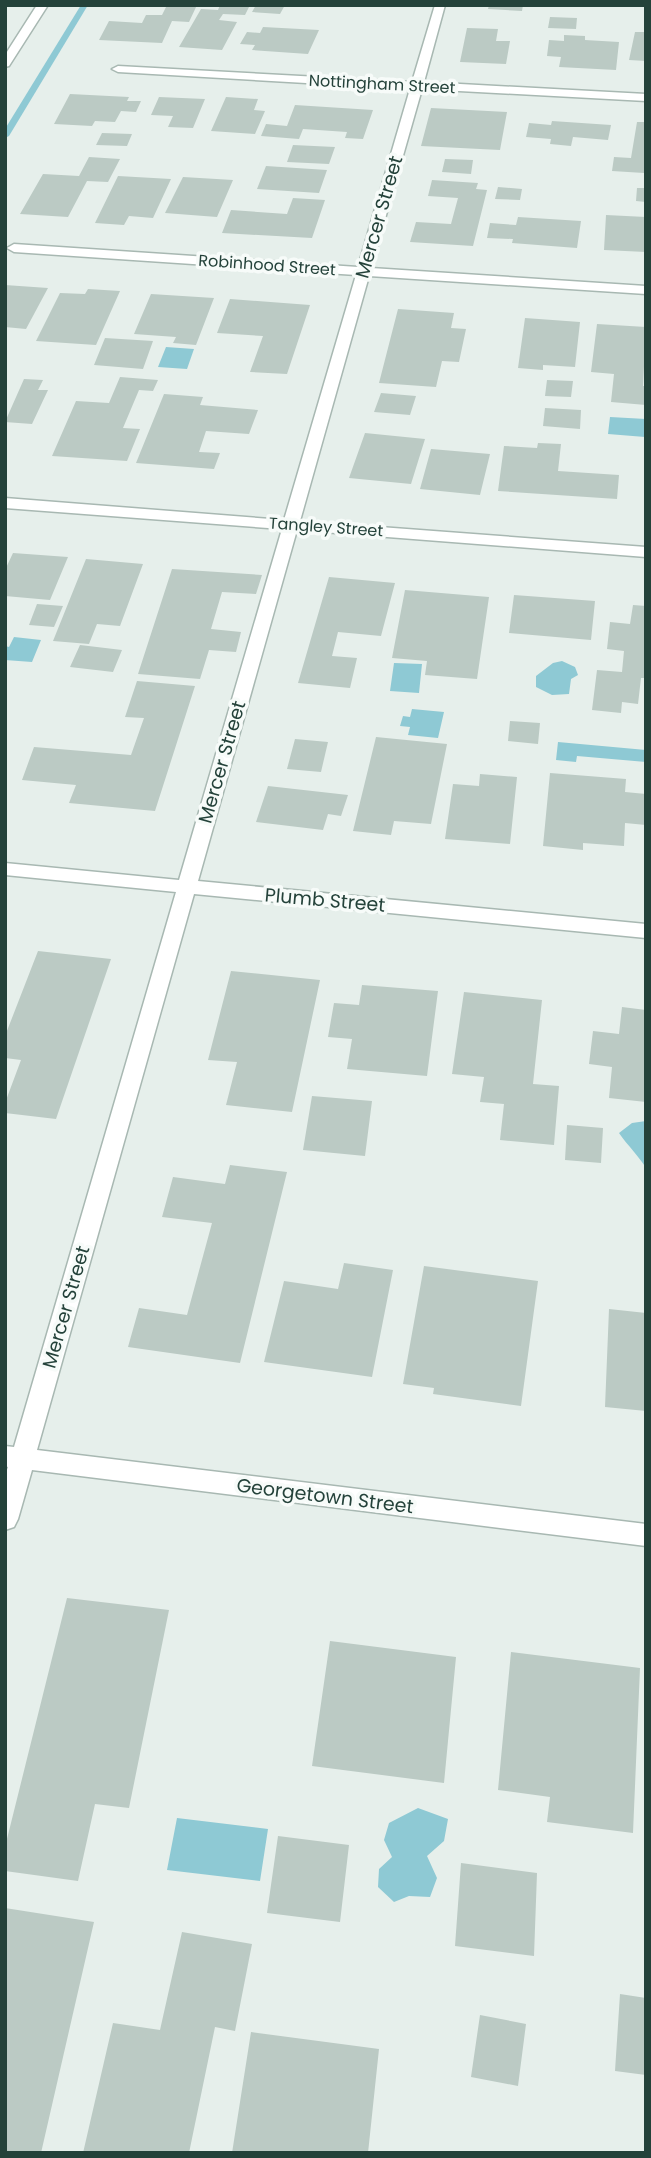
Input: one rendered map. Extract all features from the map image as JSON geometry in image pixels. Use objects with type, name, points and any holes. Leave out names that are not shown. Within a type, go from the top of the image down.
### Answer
[{"type":"street","points":[[5,64],[43,5]]},
{"type":"street","name":"Mercer Street","points":[[5,1520],[14,1457],[187,887],[440,5]]},
{"type":"street","points":[[5,39],[21,40]]},
{"type":"street","name":"Nottingham Street","points":[[118,69],[646,99]]},
{"type":"street","name":"Robinhood Street","points":[[14,248],[646,290]]},
{"type":"street","name":"Tangley Street","points":[[5,503],[646,552]]},
{"type":"street","name":"Plumb Street","points":[[5,869],[646,931]]},
{"type":"street","name":"Georgetown Street","points":[[14,1457],[646,1535]]},
{"type":"water","points":[[166,347],[194,349],[187,369],[158,367]]},
{"type":"water","points":[[610,417],[646,419],[645,437],[608,434]]},
{"type":"water","points":[[14,637],[41,640],[32,662],[5,660],[5,646],[9,647]]},
{"type":"water","points":[[562,661],[575,667],[578,675],[571,679],[569,694],[552,695],[536,687],[536,676],[553,663]]},
{"type":"water","points":[[394,663],[422,664],[419,693],[390,691]]},
{"type":"water","points":[[412,709],[444,712],[438,738],[408,735],[410,727],[400,726],[403,716],[410,717]]},
{"type":"water","points":[[558,742],[646,750],[646,762],[577,756],[576,762],[556,760]]},
{"type":"water","points":[[646,1121],[646,1168],[619,1133],[632,1123]]},
{"type":"water","points":[[418,1808],[448,1819],[444,1841],[427,1856],[437,1878],[430,1897],[409,1896],[394,1902],[378,1887],[379,1869],[392,1857],[384,1840],[389,1823]]},
{"type":"water","points":[[177,1818],[268,1829],[260,1881],[167,1870]]},
{"type":"building","points":[[167,5],[197,5],[189,22],[172,21],[162,43],[99,40],[109,21],[142,23],[146,15],[162,15]]},
{"type":"building","points":[[220,5],[250,5],[245,15],[223,14],[219,20],[237,22],[222,50],[179,47],[201,9],[218,10]]},
{"type":"building","points":[[256,5],[285,5],[280,14],[252,12]]},
{"type":"building","points":[[489,5],[523,5],[522,11],[488,9]]},
{"type":"building","points":[[550,17],[577,18],[576,29],[548,28]]},
{"type":"building","points":[[263,27],[319,30],[308,54],[252,50],[255,45],[240,44],[247,32],[260,33]]},
{"type":"building","points":[[467,28],[498,29],[496,41],[510,41],[506,64],[460,62]]},
{"type":"building","points":[[635,32],[646,32],[646,61],[629,60]]},
{"type":"building","points":[[564,35],[585,36],[585,40],[619,42],[616,70],[559,67],[561,57],[547,56],[549,40],[564,41]]},
{"type":"building","points":[[70,94],[129,97],[127,101],[141,101],[136,112],[121,111],[115,122],[95,121],[92,126],[54,124]]},
{"type":"building","points":[[159,97],[205,99],[193,128],[168,127],[173,116],[151,115]]},
{"type":"building","points":[[226,97],[258,99],[254,110],[265,111],[255,134],[211,131]]},
{"type":"building","points":[[295,105],[373,110],[363,139],[345,138],[347,132],[303,129],[299,139],[261,136],[266,124],[287,126]]},
{"type":"building","points":[[431,108],[507,112],[500,150],[421,146]]},
{"type":"building","points":[[552,121],[611,125],[608,140],[573,137],[571,146],[550,144],[551,139],[526,137],[529,123],[551,125]]},
{"type":"building","points":[[637,122],[646,122],[644,173],[612,171],[614,157],[631,158]]},
{"type":"building","points":[[102,133],[132,134],[127,146],[96,145]]},
{"type":"building","points":[[293,145],[335,147],[329,164],[287,162]]},
{"type":"building","points":[[89,157],[120,159],[108,182],[87,181],[68,217],[20,214],[43,174],[79,176]]},
{"type":"building","points":[[445,159],[473,160],[471,174],[442,172]]},
{"type":"building","points":[[266,166],[327,170],[319,193],[257,189]]},
{"type":"building","points":[[118,176],[171,179],[153,218],[129,216],[124,225],[95,223]]},
{"type":"building","points":[[183,177],[233,180],[217,217],[165,213]]},
{"type":"building","points":[[432,180],[478,183],[476,189],[487,190],[473,246],[410,242],[416,222],[451,224],[458,198],[428,196]]},
{"type":"building","points":[[498,187],[522,189],[520,200],[495,199]]},
{"type":"building","points":[[637,188],[646,188],[646,202],[636,201]]},
{"type":"building","points":[[293,198],[325,200],[312,238],[222,233],[231,210],[287,214]]},
{"type":"building","points":[[606,215],[646,217],[646,252],[604,250]]},
{"type":"building","points":[[518,217],[581,221],[577,248],[512,243],[513,239],[487,238],[490,223],[516,225]]},
{"type":"building","points":[[5,285],[48,288],[26,329],[5,327]]},
{"type":"building","points":[[88,289],[120,291],[96,345],[36,341],[60,293],[85,294]]},
{"type":"building","points":[[151,294],[214,298],[196,345],[173,343],[176,337],[134,334]]},
{"type":"building","points":[[230,299],[310,305],[287,374],[250,372],[263,336],[217,333]]},
{"type":"building","points":[[398,309],[454,313],[451,328],[466,329],[459,362],[442,361],[436,387],[379,383]]},
{"type":"building","points":[[525,318],[580,322],[575,367],[543,365],[543,370],[518,368]]},
{"type":"building","points":[[597,324],[646,327],[643,386],[646,386],[646,405],[611,402],[614,374],[591,372]]},
{"type":"building","points":[[105,338],[153,341],[143,369],[94,365]]},
{"type":"building","points":[[120,377],[158,380],[153,391],[139,390],[123,428],[140,429],[127,461],[52,456],[76,401],[109,403]]},
{"type":"building","points":[[24,379],[43,380],[38,390],[48,390],[32,424],[5,422]]},
{"type":"building","points":[[547,380],[573,381],[571,397],[545,396]]},
{"type":"building","points":[[381,393],[416,396],[410,415],[374,412]]},
{"type":"building","points":[[164,394],[203,397],[200,405],[258,410],[249,434],[206,431],[199,452],[220,453],[214,469],[136,463]]},
{"type":"building","points":[[545,408],[581,410],[580,429],[543,426]]},
{"type":"building","points":[[365,433],[425,439],[411,484],[349,478]]},
{"type":"building","points":[[538,443],[561,444],[558,471],[619,475],[617,499],[498,491],[504,446],[537,448]]},
{"type":"building","points":[[431,449],[490,454],[480,495],[420,489]]},
{"type":"building","points":[[13,553],[68,557],[50,600],[5,596],[5,570]]},
{"type":"building","points":[[86,559],[143,564],[120,626],[97,624],[89,644],[53,641]]},
{"type":"building","points":[[172,569],[262,575],[256,594],[222,592],[211,629],[241,632],[236,652],[209,650],[200,679],[138,674]]},
{"type":"building","points":[[329,577],[395,583],[381,636],[338,632],[332,656],[357,658],[350,688],[298,683]]},
{"type":"building","points":[[405,590],[489,597],[477,679],[425,675],[427,661],[392,658]]},
{"type":"building","points":[[514,595],[595,601],[591,640],[509,633]]},
{"type":"building","points":[[37,604],[63,606],[54,627],[29,625]]},
{"type":"building","points":[[633,605],[646,606],[646,678],[641,678],[638,704],[622,702],[621,713],[592,710],[597,670],[622,672],[624,651],[607,649],[610,622],[630,624]]},
{"type":"building","points":[[80,645],[122,650],[113,672],[70,667]]},
{"type":"building","points":[[137,681],[195,686],[155,811],[69,803],[76,785],[22,780],[34,747],[131,755],[144,718],[125,717]]},
{"type":"building","points":[[510,721],[540,723],[538,744],[508,741]]},
{"type":"building","points":[[376,737],[447,744],[431,824],[394,821],[391,835],[353,831]]},
{"type":"building","points":[[295,739],[328,742],[321,772],[287,769]]},
{"type":"building","points":[[550,773],[626,779],[625,792],[646,794],[646,825],[625,823],[624,846],[583,843],[583,850],[543,846]]},
{"type":"building","points":[[480,774],[517,777],[510,844],[445,839],[453,784],[479,786]]},
{"type":"building","points":[[268,786],[348,795],[341,816],[328,814],[323,830],[256,822]]},
{"type":"building","points":[[38,951],[111,959],[56,1119],[5,1113],[5,1103],[21,1060],[5,1058],[5,1036]]},
{"type":"building","points":[[231,971],[320,980],[292,1112],[226,1105],[237,1062],[208,1060]]},
{"type":"building","points":[[362,985],[438,991],[427,1076],[347,1069],[352,1039],[328,1037],[334,1003],[359,1005]]},
{"type":"building","points":[[464,992],[542,1000],[533,1084],[559,1086],[554,1145],[500,1140],[504,1104],[480,1102],[484,1077],[452,1074]]},
{"type":"building","points":[[622,1007],[646,1010],[646,1102],[609,1098],[612,1067],[589,1064],[593,1031],[619,1034]]},
{"type":"building","points":[[312,1096],[372,1101],[365,1156],[303,1150]]},
{"type":"building","points":[[567,1125],[603,1128],[601,1163],[565,1160]]},
{"type":"building","points":[[230,1165],[287,1172],[240,1363],[128,1347],[139,1308],[187,1315],[212,1223],[162,1217],[173,1177],[225,1184]]},
{"type":"building","points":[[344,1263],[393,1270],[372,1377],[264,1362],[284,1281],[338,1289]]},
{"type":"building","points":[[424,1266],[538,1281],[521,1406],[433,1394],[434,1388],[403,1384]]},
{"type":"building","points":[[609,1309],[646,1313],[646,1411],[605,1407]]},
{"type":"building","points":[[67,1598],[169,1610],[129,1808],[95,1804],[78,1881],[5,1871],[5,1847]]},
{"type":"building","points":[[330,1641],[456,1657],[444,1783],[312,1766]]},
{"type":"building","points":[[511,1652],[640,1668],[633,1833],[547,1822],[550,1797],[498,1790]]},
{"type":"building","points":[[278,1836],[349,1845],[340,1922],[267,1913]]},
{"type":"building","points":[[461,1863],[537,1873],[534,1956],[455,1946]]},
{"type":"building","points":[[5,1908],[94,1922],[41,2153],[5,2153]]},
{"type":"building","points":[[182,1932],[252,1944],[235,2031],[215,2027],[189,2153],[83,2153],[113,2023],[160,2030]]},
{"type":"building","points":[[620,1994],[646,1998],[646,2075],[615,2071]]},
{"type":"building","points":[[480,2015],[526,2024],[518,2086],[471,2077]]},
{"type":"building","points":[[251,2032],[379,2049],[368,2153],[232,2153]]},
{"type":"waterway","points":[[5,136],[85,5]]}]
